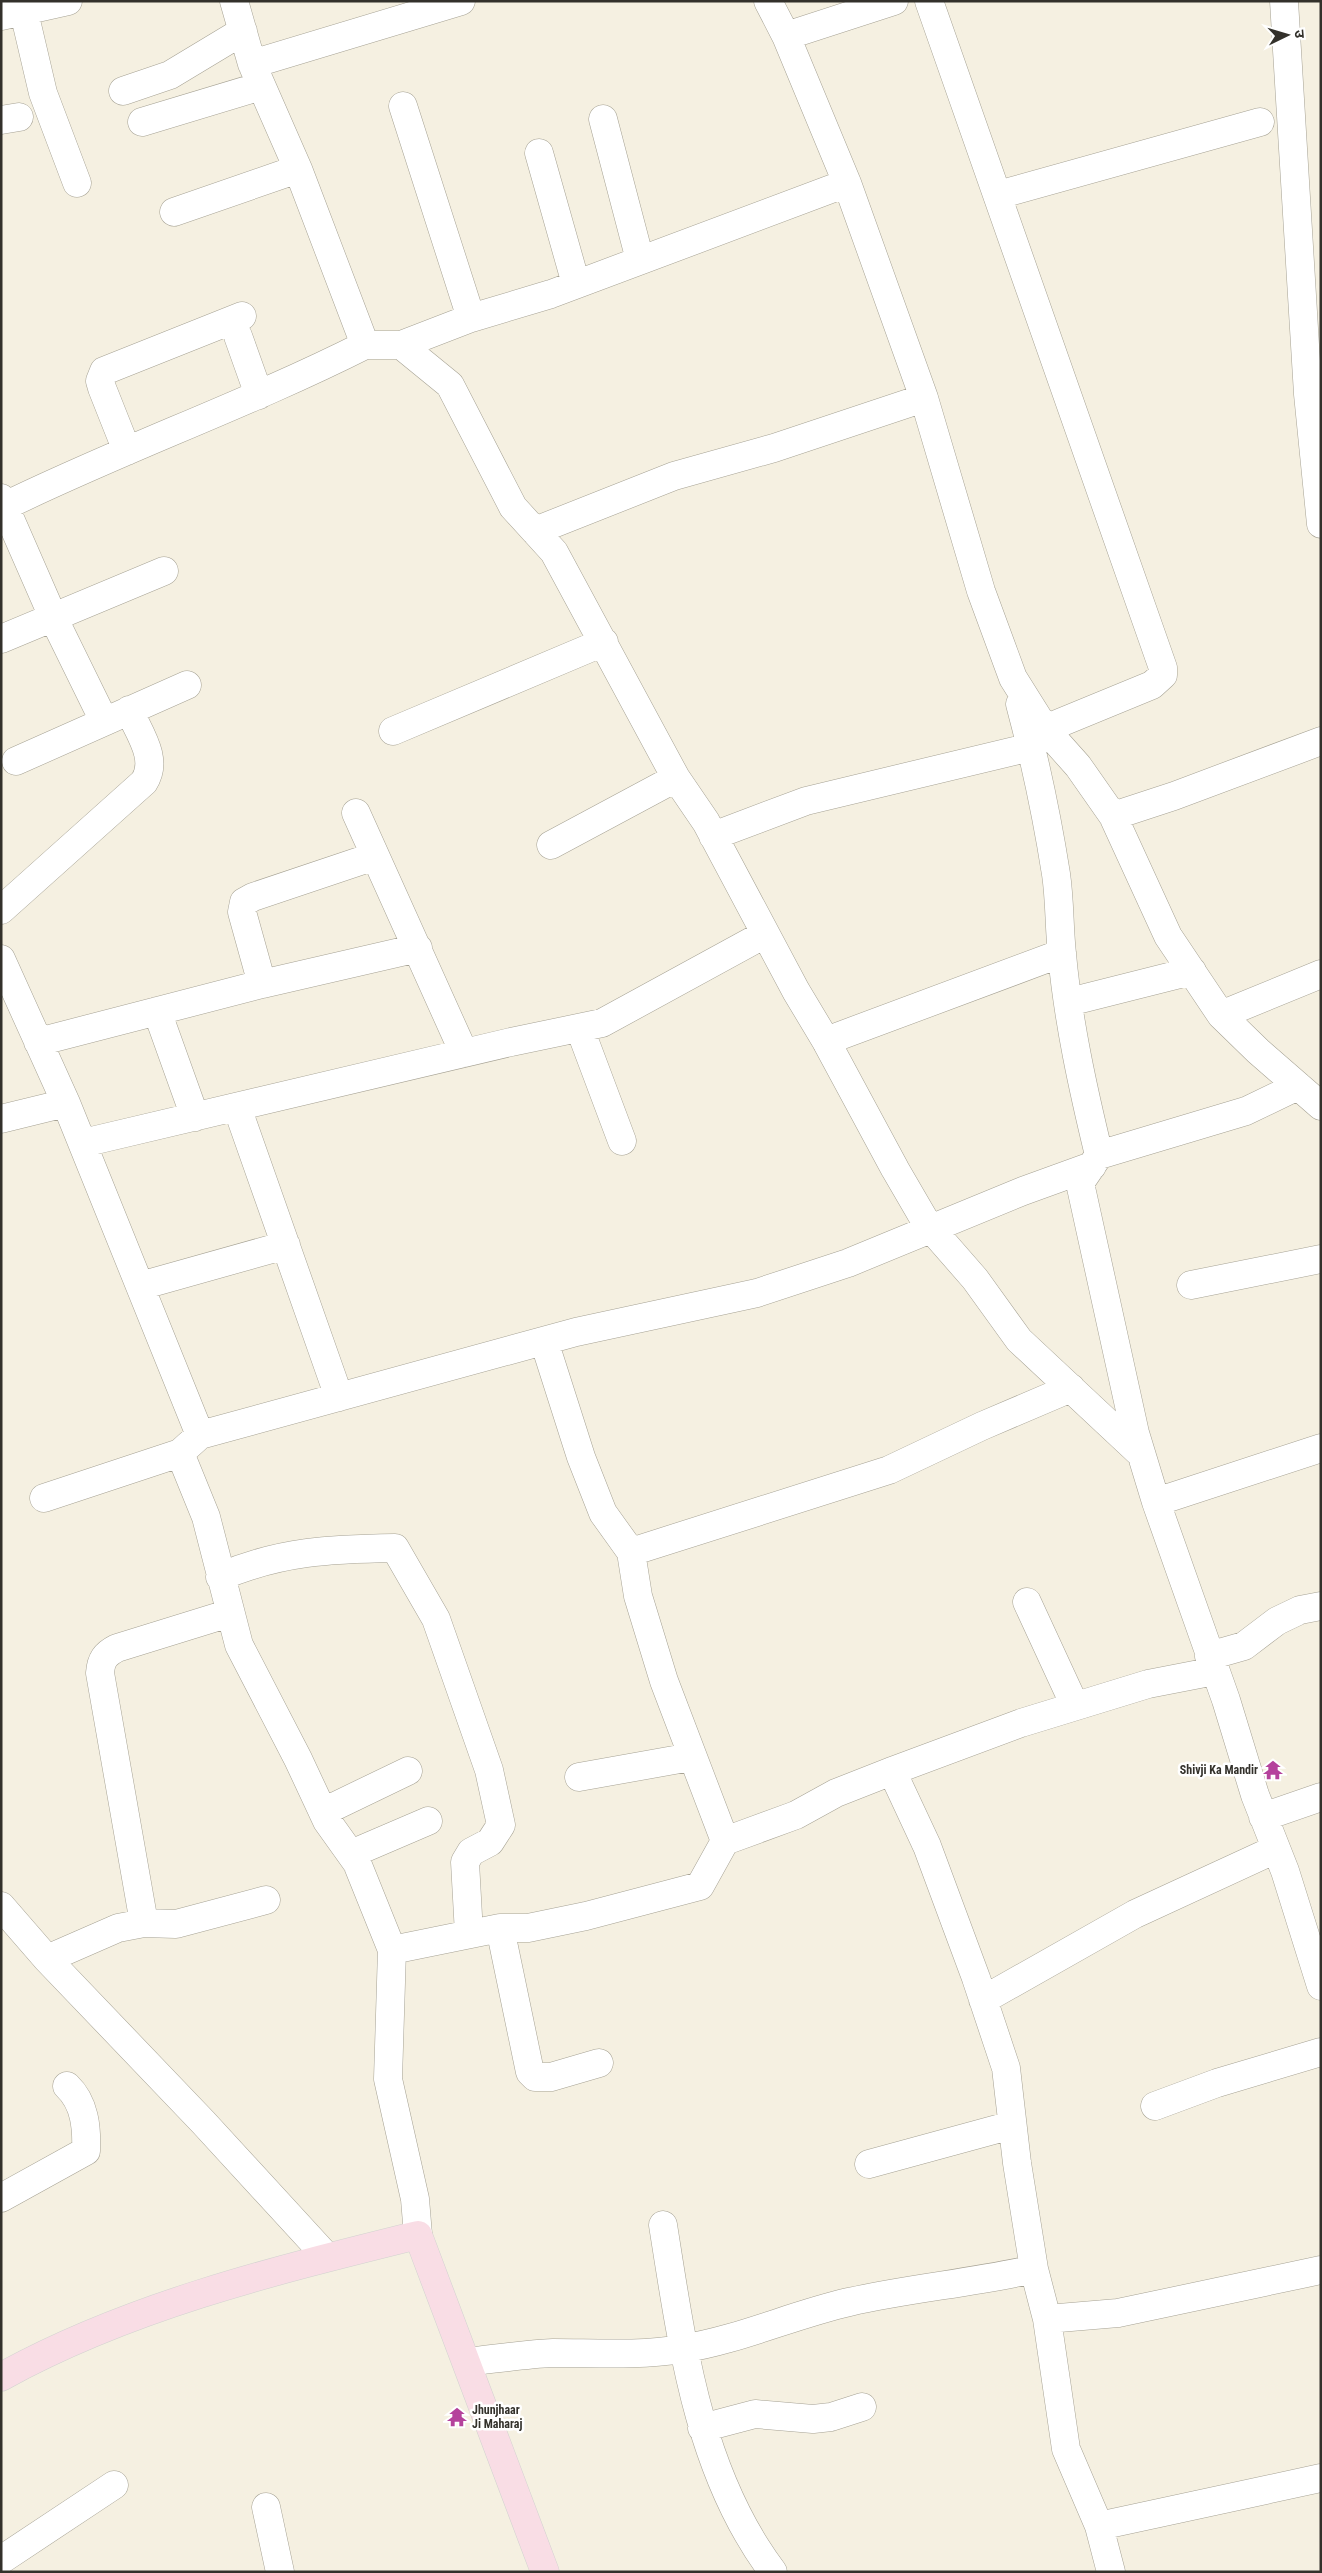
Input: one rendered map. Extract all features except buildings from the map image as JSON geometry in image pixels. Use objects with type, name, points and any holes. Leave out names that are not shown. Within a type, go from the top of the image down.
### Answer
[{"type":"main road","points":[[1,2377],[37,2357],[95,2332],[177,2303],[326,2257],[418,2235],[545,2572]]},
{"type":"street","points":[[68,1],[13,14],[77,183]]},
{"type":"street","points":[[234,1],[257,75],[298,168],[365,345]]},
{"type":"street","points":[[142,122],[257,75],[461,1]]},
{"type":"street","points":[[768,1],[786,36],[847,183],[924,398],[981,591],[1013,678],[1038,738],[1062,928],[1062,953],[1096,1160],[1080,1183],[1141,1454],[1263,1817],[1311,1924],[1321,1986]]},
{"type":"street","points":[[786,36],[894,1]]},
{"type":"street","points":[[713,836],[806,801],[1038,738],[1152,685],[1163,675],[1163,668],[929,1]]},
{"type":"street","points":[[1284,1],[1310,238],[1308,394],[1321,524]]},
{"type":"street","points":[[123,91],[170,75],[243,31]]},
{"type":"street","points":[[404,106],[471,318]]},
{"type":"street","points":[[603,120],[640,260]]},
{"type":"street","points":[[998,195],[1260,122]]},
{"type":"street","points":[[539,153],[576,284]]},
{"type":"street","points":[[174,212],[298,168]]},
{"type":"street","points":[[104,721],[53,617],[2,504],[259,396],[365,345],[401,345],[471,318],[576,284],[847,183]]},
{"type":"street","points":[[127,451],[102,388],[100,381],[104,371],[240,326],[259,396]]},
{"type":"street","points":[[401,345],[450,385],[513,506],[554,552],[676,778],[713,836],[894,1169],[932,1229],[975,1280],[1019,1340],[1141,1454]]},
{"type":"street","points":[[535,531],[674,476],[783,445],[924,398]]},
{"type":"street","points":[[1,638],[164,571]]},
{"type":"street","points":[[394,731],[604,642]]},
{"type":"street","points":[[16,761],[187,685]]},
{"type":"street","points":[[1,910],[144,782],[149,774],[150,760],[129,710]]},
{"type":"street","points":[[1038,738],[1078,766],[1113,816],[1168,936],[1221,1014],[1321,1106]]},
{"type":"street","points":[[1113,816],[1174,796],[1321,741]]},
{"type":"street","points":[[551,845],[676,778]]},
{"type":"street","points":[[356,814],[464,1053]]},
{"type":"street","points":[[262,984],[242,912],[244,902],[253,897],[375,856]]},
{"type":"street","points":[[83,1143],[464,1053],[602,1023],[765,934]]},
{"type":"street","points":[[38,1042],[262,984],[418,948]]},
{"type":"street","points":[[826,1041],[1062,953]]},
{"type":"street","points":[[1,959],[83,1143],[200,1434]]},
{"type":"street","points":[[1069,1002],[1192,971]]},
{"type":"street","points":[[1221,1014],[1321,974]]},
{"type":"street","points":[[157,1011],[195,1117]]},
{"type":"street","points":[[580,1029],[622,1141]]},
{"type":"street","points":[[44,1498],[180,1453],[200,1434],[339,1398],[544,1341],[757,1293],[848,1263],[1096,1160],[1246,1111],[1298,1086]]},
{"type":"street","points":[[1,1119],[66,1103]]},
{"type":"street","points":[[237,1107],[339,1398]]},
{"type":"street","points":[[140,1286],[286,1245]]},
{"type":"street","points":[[1191,1285],[1321,1259]]},
{"type":"street","points":[[544,1341],[581,1457],[603,1513],[631,1552],[638,1596],[664,1680],[691,1757],[724,1841]]},
{"type":"street","points":[[631,1552],[889,1470],[982,1426],[1071,1388]]},
{"type":"street","points":[[1156,1502],[1321,1448]]},
{"type":"street","points":[[180,1453],[206,1517],[239,1645],[298,1758],[322,1812],[357,1863],[392,1950],[388,2080],[415,2199],[418,2235]]},
{"type":"street","points":[[220,1577],[251,1564],[322,1550],[395,1548],[436,1619],[489,1770],[501,1825],[490,1842],[471,1852],[465,1862],[469,1934]]},
{"type":"street","points":[[1028,1602],[1075,1706]]},
{"type":"street","points":[[392,1950],[500,1928],[528,1928],[586,1916],[700,1886],[724,1841],[796,1815],[836,1793],[892,1770],[1075,1706],[1212,1664],[1244,1646],[1277,1621],[1300,1610],[1321,1606]]},
{"type":"street","points":[[144,1923],[100,1673],[101,1663],[108,1653],[117,1648],[230,1613]]},
{"type":"street","points":[[579,1778],[691,1757]]},
{"type":"street","points":[[892,1770],[926,1846],[1006,2068],[1012,2125],[1034,2269],[1047,2319],[1066,2449],[1099,2526],[1111,2572]]},
{"type":"street","points":[[322,1812],[408,1771]]},
{"type":"street","points":[[1263,1817],[1321,1797]]},
{"type":"street","points":[[351,1854],[428,1821]]},
{"type":"street","points":[[983,2000],[1135,1914],[1276,1849]]},
{"type":"street","points":[[47,1959],[108,1931],[144,1923],[164,1925],[192,1921],[266,1900]]},
{"type":"street","points":[[1,1906],[47,1959],[203,2122],[326,2257]]},
{"type":"street","points":[[500,1928],[530,2072],[535,2077],[542,2078],[599,2063]]},
{"type":"street","points":[[1155,2106],[1217,2083],[1321,2052]]},
{"type":"street","points":[[1,2198],[86,2151],[87,2126],[75,2094],[67,2086]]},
{"type":"street","points":[[870,2164],[1012,2125]]},
{"type":"street","points":[[663,2224],[682,2349],[702,2428],[733,2503],[762,2558],[773,2572]]},
{"type":"street","points":[[467,2362],[551,2353],[633,2355],[682,2349],[768,2328],[846,2303],[914,2288],[980,2281],[1034,2269]]},
{"type":"street","points":[[1047,2319],[1118,2312],[1321,2270]]},
{"type":"street","points":[[702,2428],[755,2414],[813,2419],[831,2417],[862,2407]]},
{"type":"street","points":[[1099,2526],[1321,2478]]},
{"type":"street","points":[[1,2560],[114,2485]]},
{"type":"street","points":[[266,2507],[280,2572]]},
{"type":"place","name":"Shivji Ka Mandir","points":[[1273,1770]]},
{"type":"place","name":"Jhunjhaar Ji Maharaj","points":[[457,2417]]}]
